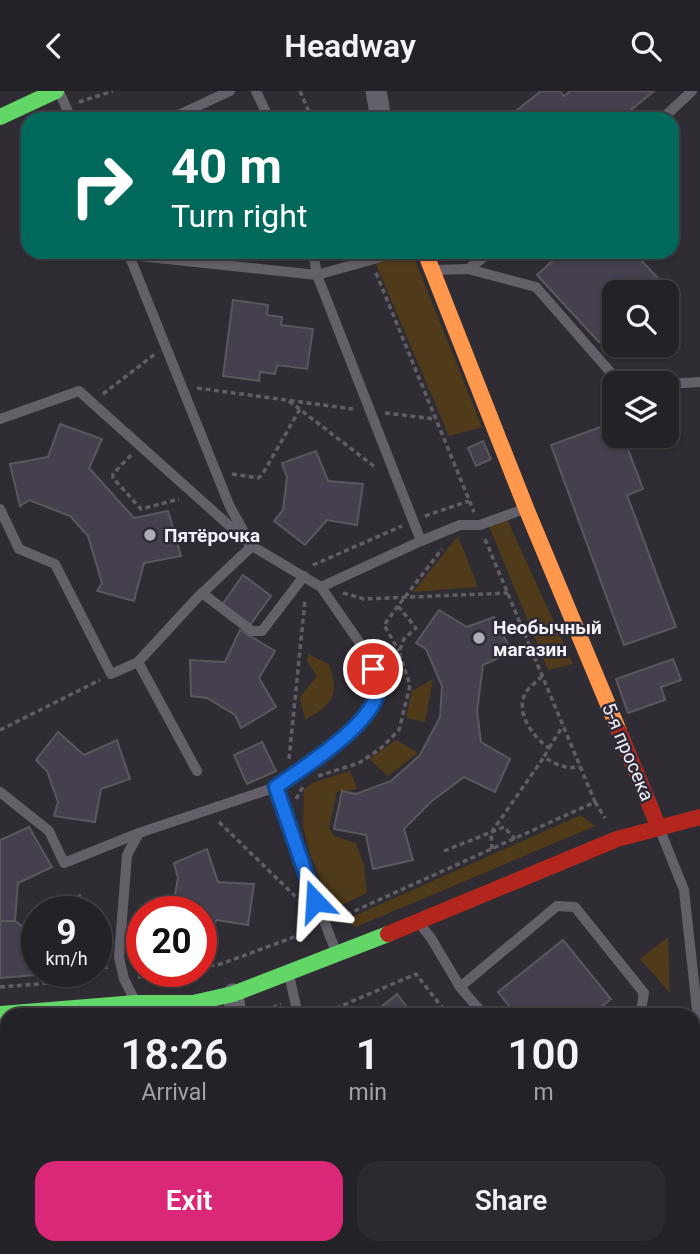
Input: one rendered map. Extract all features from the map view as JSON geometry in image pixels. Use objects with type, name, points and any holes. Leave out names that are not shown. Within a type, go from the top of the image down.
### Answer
[{"type":"street","points":[[0,117],[58,91]]},
{"type":"street","points":[[376,91],[380,112]]},
{"type":"street","name":"5-я просека","points":[[74,1008],[136,1003],[234,1005],[289,973],[617,839],[659,828],[526,508],[428,259]]},
{"type":"street","points":[[659,828],[700,817]]},
{"type":"lane","points":[[58,91],[68,112]]},
{"type":"lane","points":[[185,112],[230,91]]},
{"type":"lane","points":[[256,91],[266,112]]},
{"type":"lane","points":[[670,112],[692,91]]},
{"type":"lane","points":[[130,259],[230,506],[253,546]]},
{"type":"lane","points":[[173,259],[317,275],[374,259]]},
{"type":"lane","points":[[314,259],[317,275],[421,541]]},
{"type":"lane","points":[[468,269],[482,259]]},
{"type":"lane","points":[[432,270],[468,269],[536,287],[610,371]]},
{"type":"lane","points":[[679,383],[700,382]]},
{"type":"lane","points":[[0,419],[79,391],[253,546],[321,587],[366,652],[379,685],[374,704],[358,726],[276,787],[139,833],[64,863],[49,831],[0,792]]},
{"type":"lane","points":[[321,587],[460,525],[480,525],[526,508]]},
{"type":"lane","points":[[0,509],[19,549],[55,564],[111,674],[138,662],[202,593],[253,546]]},
{"type":"lane","points":[[202,593],[252,631],[258,632],[262,631],[303,576]]},
{"type":"lane","points":[[138,662],[197,771]]},
{"type":"lane","points":[[276,787],[324,925],[337,954]]},
{"type":"lane","points":[[659,828],[684,890],[697,1008]]},
{"type":"lane","points":[[136,1003],[124,979],[119,957],[127,855],[139,833]]},
{"type":"lane","points":[[460,987],[557,906],[575,908],[644,993],[641,1008]]},
{"type":"lane","points":[[417,922],[431,938],[460,987],[478,1008]]},
{"type":"lane","points":[[289,973],[296,1008]]},
{"type":"path","points":[[300,91],[309,112]]},
{"type":"path","points":[[217,965],[324,925],[595,802],[371,260]]},
{"type":"path","points":[[92,403],[165,346]]},
{"type":"path","points":[[181,385],[435,419]]},
{"type":"path","points":[[288,400],[399,485]]},
{"type":"path","points":[[216,472],[258,478],[262,475],[300,409]]},
{"type":"path","points":[[140,446],[113,474],[113,478],[141,509],[195,495]]},
{"type":"path","points":[[287,779],[303,576],[413,520],[469,501]]},
{"type":"path","points":[[321,587],[364,599],[508,593]]},
{"type":"path","points":[[398,606],[384,625],[398,652]]},
{"type":"path","points":[[0,730],[111,674]]},
{"type":"path","points":[[542,676],[526,692],[521,710],[528,725],[549,748]]},
{"type":"path","points":[[492,849],[491,833],[563,726]]},
{"type":"path","points":[[544,757],[570,769],[580,767]]},
{"type":"path","points":[[207,811],[324,925]]},
{"type":"path","points":[[444,851],[504,827],[515,839]]},
{"type":"path","points":[[336,1008],[416,974],[443,1008]]},
{"type":"shaded area","points":[[381,259],[414,259],[482,427],[449,436],[375,262]]},
{"type":"shaded area","points":[[506,517],[573,664],[548,670],[489,526]]},
{"type":"shaded area","points":[[458,536],[478,587],[413,592]]},
{"type":"shaded area","points":[[308,654],[329,664],[334,691],[332,698],[322,709],[305,720],[300,697],[317,676],[307,661]]},
{"type":"shaded area","points":[[433,679],[425,722],[406,718],[412,691]]},
{"type":"shaded area","points":[[396,740],[418,753],[388,776],[369,759]]},
{"type":"shaded area","points":[[350,771],[357,789],[337,792],[329,828],[334,836],[356,843],[364,865],[367,893],[333,909],[310,854],[303,827],[304,790],[312,783]]},
{"type":"shaded area","points":[[581,815],[595,826],[356,927],[343,921]]},
{"type":"shaded area","points":[[668,937],[670,993],[640,959]]},
{"type":"building","points":[[541,91],[560,91],[564,96],[570,91],[654,91],[628,112],[515,112]]},
{"type":"building","points":[[554,259],[640,259],[659,280],[602,280],[602,339],[599,342],[537,275]]},
{"type":"building","points":[[233,300],[268,305],[267,315],[282,317],[281,325],[313,329],[307,369],[277,365],[275,374],[260,372],[259,381],[223,376]]},
{"type":"building","points":[[60,424],[102,439],[89,468],[134,518],[168,511],[181,556],[144,563],[134,601],[97,591],[102,583],[88,536],[70,516],[29,500],[20,506],[10,464],[48,457]]},
{"type":"building","points":[[602,426],[602,448],[628,448],[643,489],[627,495],[676,627],[624,645],[551,445]]},
{"type":"building","points":[[483,441],[491,459],[476,466],[468,448]]},
{"type":"building","points":[[316,451],[328,481],[363,484],[357,525],[327,520],[305,545],[274,521],[283,510],[287,477],[282,463]]},
{"type":"building","points":[[243,575],[271,596],[250,625],[222,605]]},
{"type":"building","points":[[439,610],[467,627],[494,617],[512,652],[483,665],[477,711],[481,742],[510,759],[495,792],[464,777],[432,801],[404,829],[413,860],[373,869],[366,835],[334,829],[342,791],[356,794],[391,781],[420,755],[440,717],[442,686],[426,649],[416,643]]},
{"type":"building","points":[[240,630],[275,651],[259,678],[276,707],[241,728],[235,715],[207,698],[191,696],[190,660],[225,662]]},
{"type":"building","points":[[673,659],[681,680],[661,687],[665,700],[628,713],[616,679]]},
{"type":"building","points":[[58,732],[84,755],[117,740],[130,779],[101,789],[95,822],[54,816],[58,802],[47,771],[36,760]]},
{"type":"building","points":[[262,742],[276,771],[247,784],[234,755]]},
{"type":"building","points":[[29,827],[52,867],[18,883],[15,921],[0,921],[0,840]]},
{"type":"building","points":[[207,849],[218,882],[254,884],[248,925],[217,920],[217,896],[175,896],[178,878],[174,863]]},
{"type":"building","points":[[0,921],[15,921],[21,925],[21,976],[0,978]]},
{"type":"building","points":[[563,940],[611,999],[600,1008],[511,1008],[498,992]]},
{"type":"building","points":[[397,994],[408,1008],[380,1008]]},
{"type":"traffic: fast","points":[[0,117],[56,91]]},
{"type":"traffic: fast","points":[[74,1008],[136,1003],[193,1003],[233,994],[388,934]]},
{"type":"traffic: slow","points":[[428,259],[526,508],[619,731]]},
{"type":"traffic: jam","points":[[619,731],[659,828]]},
{"type":"traffic: jam","points":[[388,934],[617,839],[700,817]]},
{"type":"place","name":"Пятёрочка","points":[[150,535]]},
{"type":"place","name":"Необычный магазин","points":[[479,638]]},
{"type":"route","points":[[315,901],[276,787],[358,726],[374,704],[379,685],[373,669]]}]
